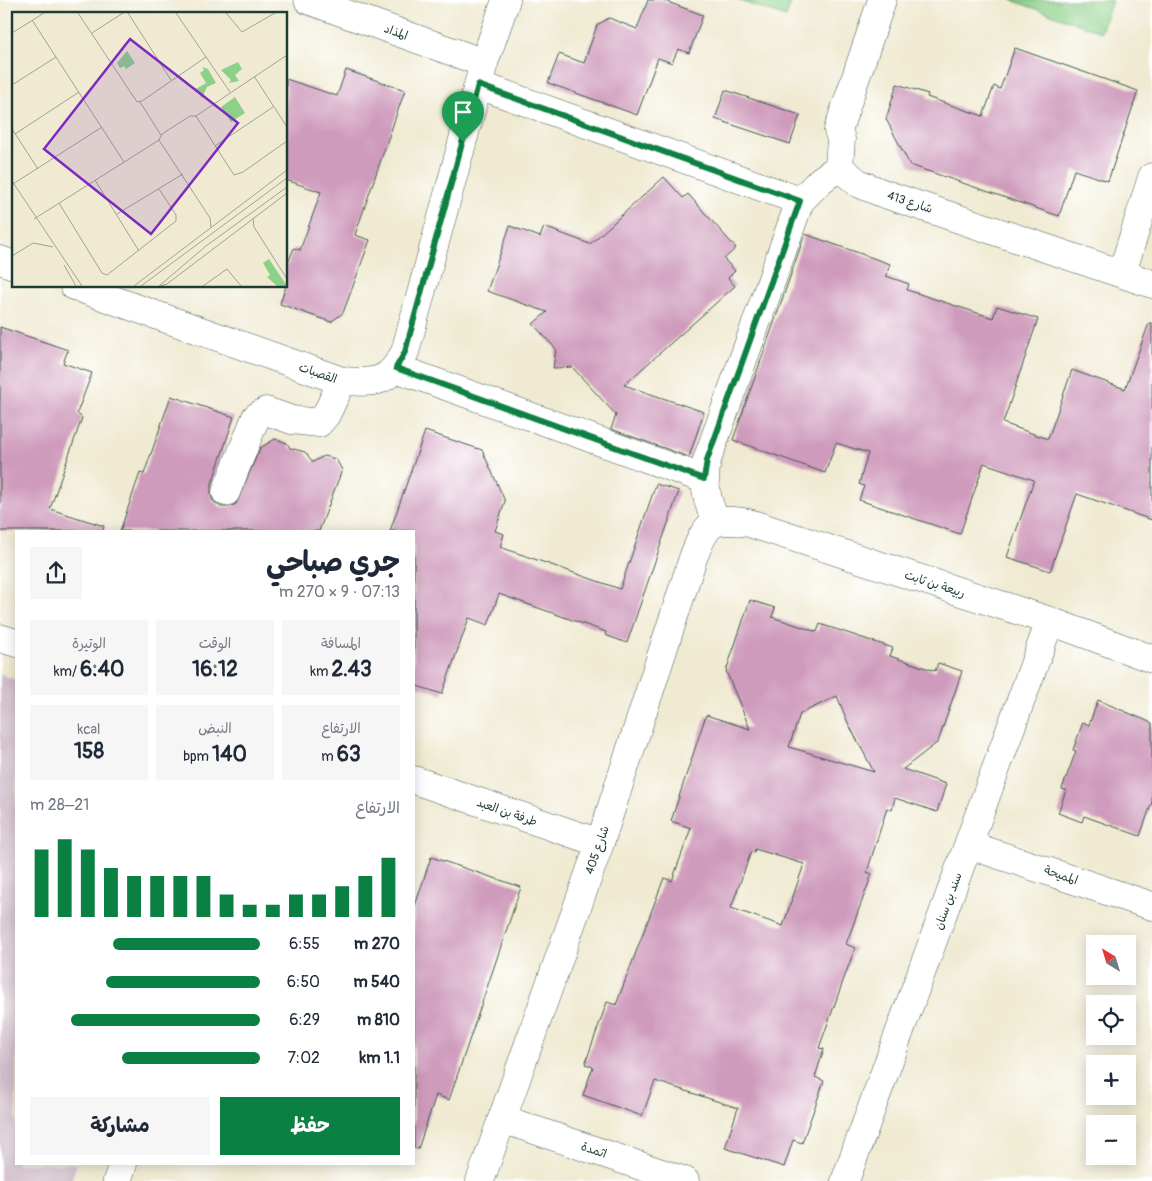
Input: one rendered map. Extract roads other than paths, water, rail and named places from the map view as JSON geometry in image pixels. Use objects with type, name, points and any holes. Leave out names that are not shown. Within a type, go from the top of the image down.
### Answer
[{"type":"street","name":"المذاد","points":[[308,0],[481,74],[800,201]]},
{"type":"street","points":[[506,0],[481,74],[405,352],[396,368],[704,479]]},
{"type":"street","points":[[716,521],[707,503],[704,479],[707,460],[800,201],[821,180],[839,167],[841,139],[838,130],[882,0]]},
{"type":"street","name":"شارع 413","points":[[839,167],[858,183],[882,193],[1152,284]]},
{"type":"street","points":[[1122,273],[1152,178]]},
{"type":"street","points":[[0,260],[12,264]]},
{"type":"street","name":"القصبات","points":[[80,288],[342,381],[371,383],[388,377],[396,368]]},
{"type":"street","points":[[226,492],[256,417],[266,411],[292,420],[318,423],[326,415],[342,381]]},
{"type":"street","name":"ربيعة بن ثابت","points":[[716,521],[726,519],[749,523],[1050,621],[1152,660]]},
{"type":"street","name":"شارع 405","points":[[480,1181],[600,843],[693,558],[704,534],[716,521]]},
{"type":"street","name":"سند بن سنان","points":[[845,1181],[1050,621]]},
{"type":"street","points":[[0,638],[15,643]]},
{"type":"street","name":"طرفة بن العبد","points":[[415,780],[600,843]]},
{"type":"street","name":"المميحة","points":[[969,845],[1152,906]]},
{"type":"street","name":"اثمدة","points":[[502,1119],[685,1181]]},
{"type":"street","points":[[117,1181],[122,1165]]}]
